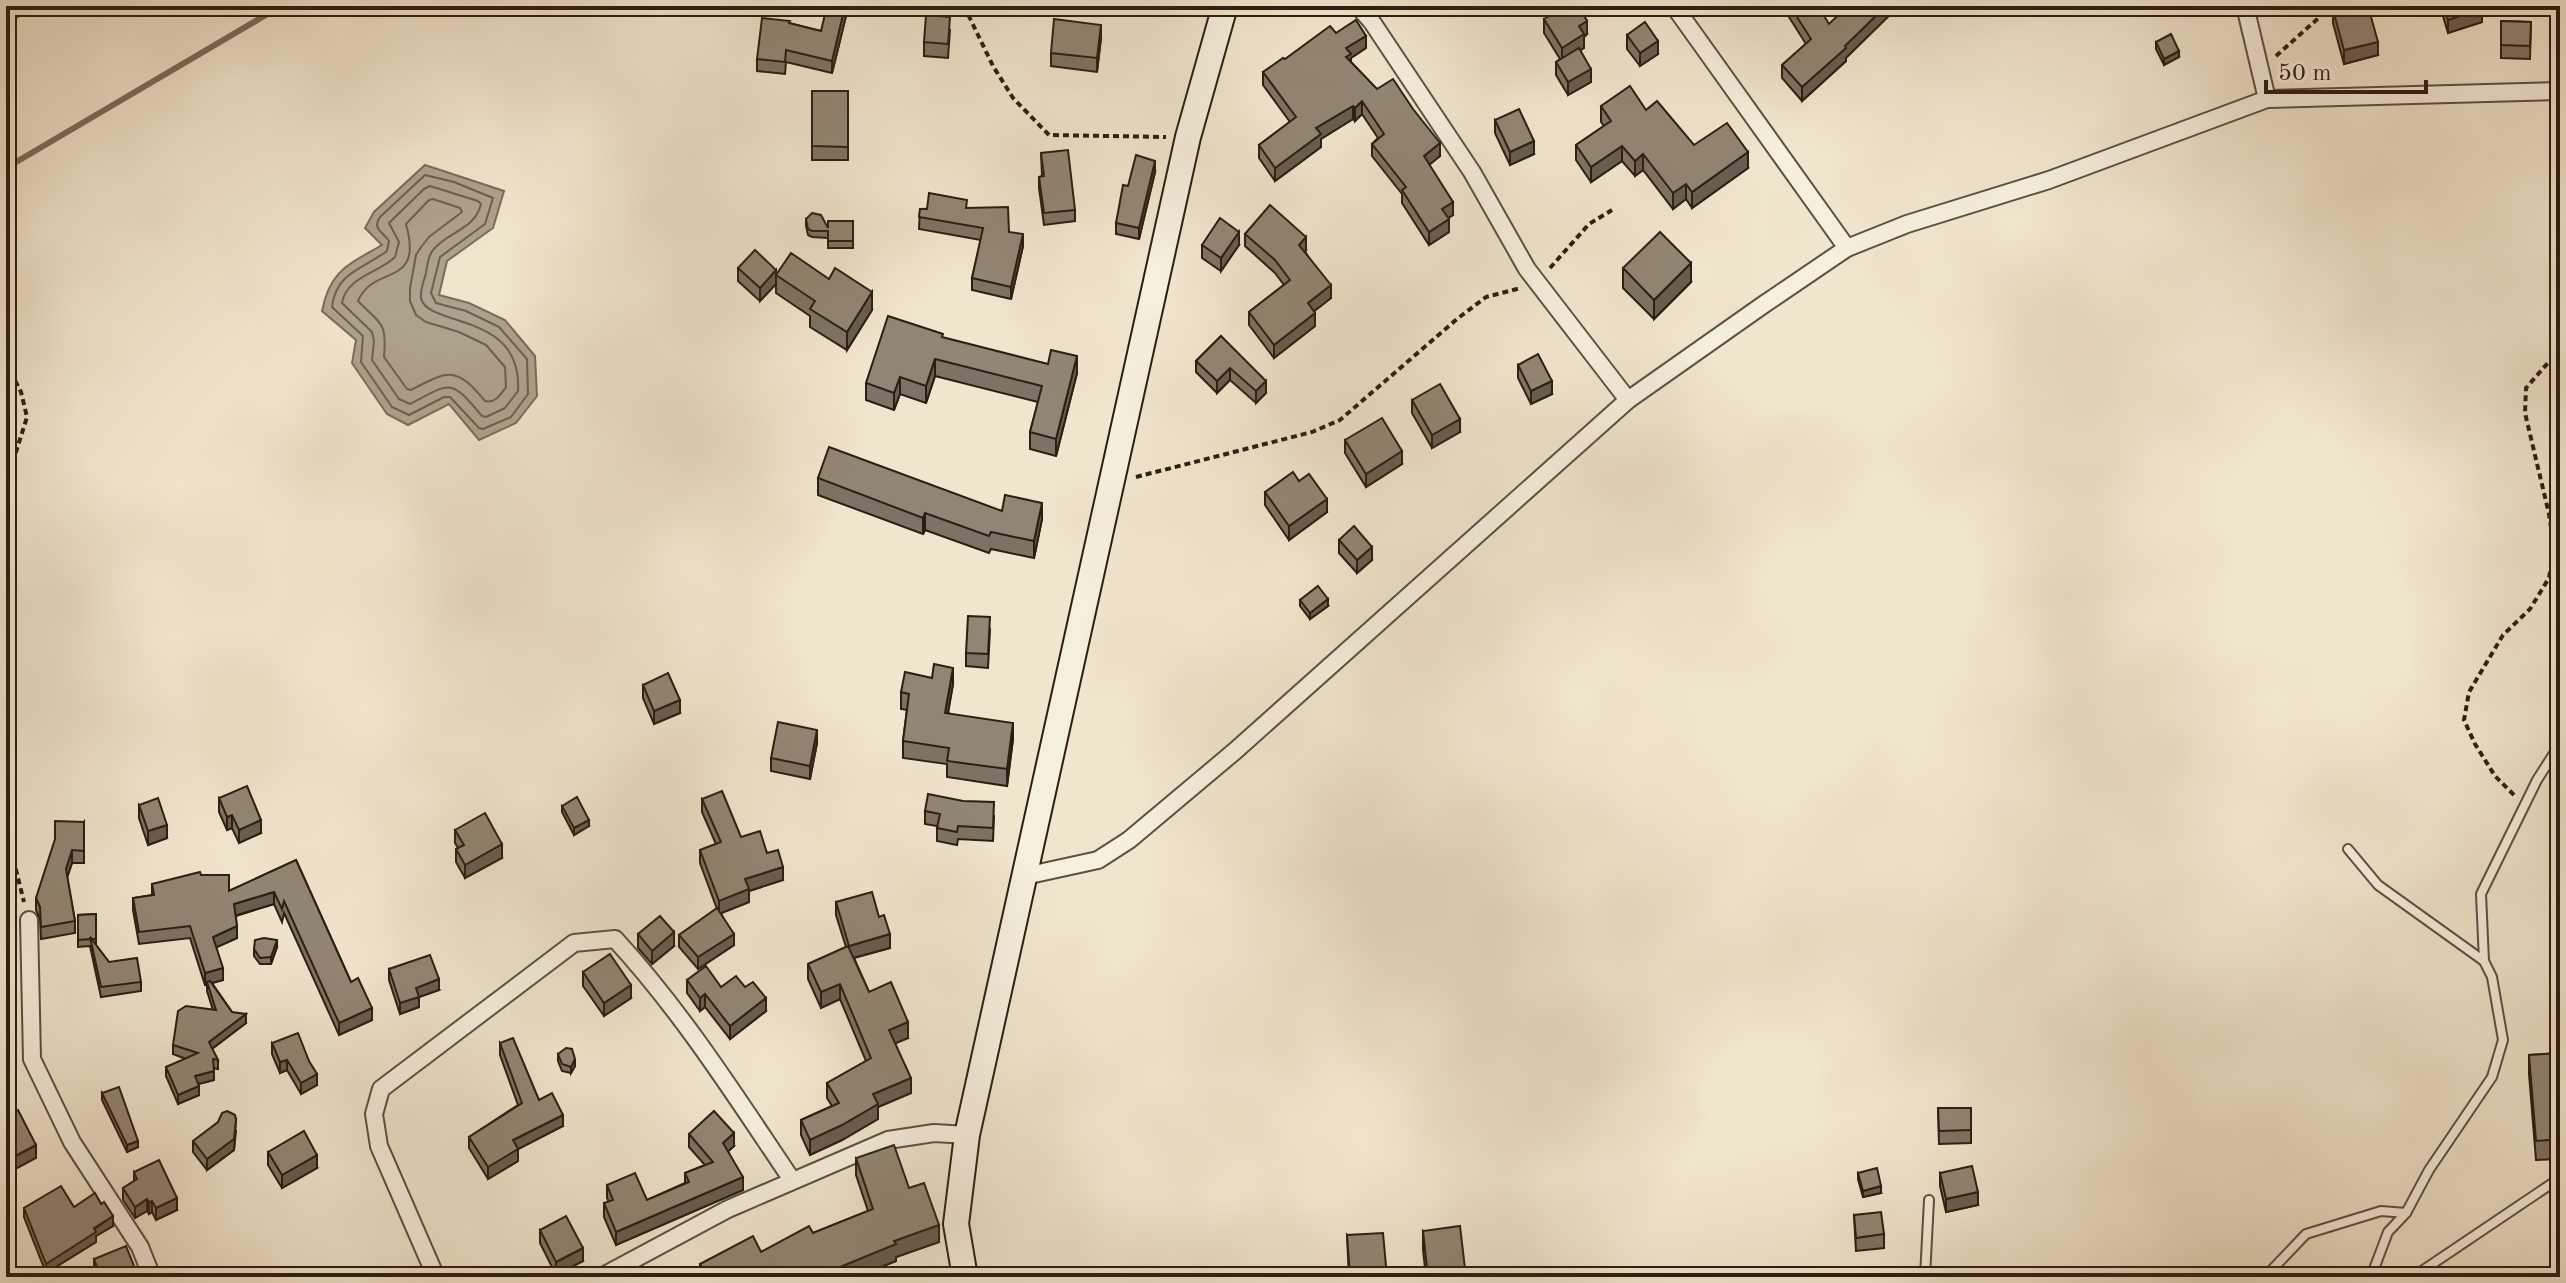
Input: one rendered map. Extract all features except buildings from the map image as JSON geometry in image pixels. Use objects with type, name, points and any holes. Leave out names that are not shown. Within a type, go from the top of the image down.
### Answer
[{"type":"main road","points":[[965,1277],[956,1224],[967,1135],[1188,137],[1225,6]]},
{"type":"street","points":[[1358,6],[1372,22],[1472,172],[1527,269],[1628,400]]},
{"type":"street","points":[[1674,6],[1847,248]]},
{"type":"street","points":[[2245,6],[2267,99]]},
{"type":"street","points":[[1025,876],[1098,860],[1129,840],[1235,751],[1628,400],[1847,248],[1907,224],[2049,180],[2267,99],[2560,91]]},
{"type":"street","points":[[29,920],[32,1059],[72,1142],[140,1247],[152,1277]]},
{"type":"street","points":[[436,1277],[379,1146],[374,1114],[381,1089],[574,943],[615,939],[648,975],[699,1041],[792,1180]]},
{"type":"street","points":[[601,1277],[728,1209],[888,1140],[934,1133],[967,1135]]},
{"type":"lane","points":[[2371,1277],[2388,1232],[2406,1213],[2429,1170],[2492,1077],[2503,1040],[2492,977],[2484,961],[2481,894],[2524,805],[2560,744]]},
{"type":"lane","points":[[2348,849],[2378,885],[2484,961]]},
{"type":"lane","points":[[2413,1277],[2560,1178]]},
{"type":"lane","points":[[1925,1277],[1929,1200]]},
{"type":"lane","points":[[2265,1277],[2306,1234],[2381,1211],[2406,1213]]},
{"type":"lane","points":[[2447,1277],[2458,1277]]},
{"type":"path","points":[[6,24],[31,6]]},
{"type":"path","points":[[964,6],[993,66],[1013,98],[1049,135],[1188,137]]},
{"type":"path","points":[[2260,71],[2332,6]]},
{"type":"path","points":[[6,89],[14,108],[6,153]]},
{"type":"path","points":[[1111,484],[1312,432],[1340,420],[1486,297],[1538,283],[1589,224],[1612,210]]},
{"type":"path","points":[[2524,805],[2495,776],[2464,720],[2469,692],[2503,635],[2530,609],[2549,578],[2554,548],[2525,413],[2526,388],[2560,349]]},
{"type":"path","points":[[6,363],[21,392],[27,417],[6,484]]},
{"type":"path","points":[[6,830],[29,920]]},
{"type":"water","points":[[425,165],[504,191],[493,228],[447,261],[439,295],[469,303],[505,320],[535,356],[537,396],[516,423],[479,440],[449,404],[408,425],[387,414],[352,363],[356,340],[322,311],[330,286],[342,270],[382,245],[365,228],[374,212]]},
{"type":"waterway","points":[[6,168],[281,6]]}]
